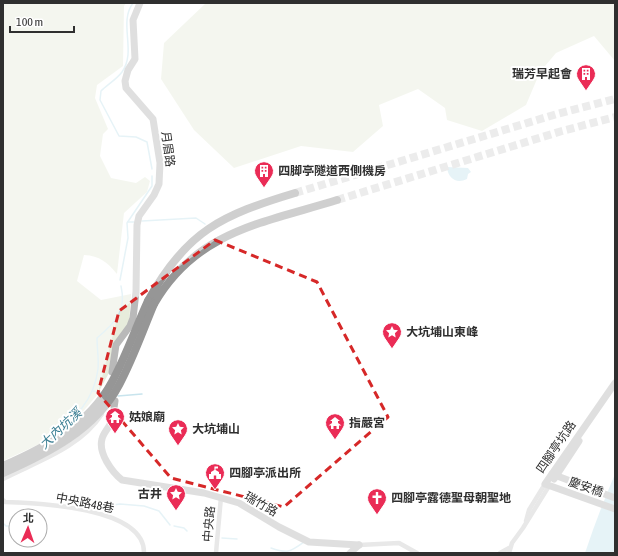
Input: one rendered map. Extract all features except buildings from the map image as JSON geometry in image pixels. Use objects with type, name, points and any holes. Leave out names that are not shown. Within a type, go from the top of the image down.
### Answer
[{"type":"highway","points":[[3,466],[50,444],[66,433],[92,409],[112,382],[167,268],[177,257],[207,229],[239,211],[295,193]]},
{"type":"highway","points":[[3,473],[48,452],[70,439],[98,413],[119,385],[151,302],[183,265],[209,245],[239,230],[337,200]]},
{"type":"street","name":"月眉路","points":[[112,372],[116,345],[130,326],[133,318],[136,292],[137,225],[139,216],[154,195],[160,174],[153,119],[126,88],[125,81],[128,70],[135,59],[133,20],[140,3]]},
{"type":"street","name":"四腳亭坑路","points":[[554,475],[615,383]]},
{"type":"street","name":"四腳亭坑路","points":[[509,551],[547,485],[615,390]]},
{"type":"street","name":"瑞竹路","points":[[115,398],[111,422],[102,438],[101,446],[102,454],[116,476],[122,480],[204,493],[250,507],[279,527],[309,542],[347,545],[399,543],[417,553]]},
{"type":"street","points":[[3,478],[68,446],[88,430],[115,398]]},
{"type":"street","name":"慶安橋","points":[[554,475],[615,498]]},
{"type":"street","name":"慶安橋","points":[[547,485],[615,509]]},
{"type":"street","name":"中央路","points":[[216,553],[221,498]]},
{"type":"street","name":"中央路48巷","points":[[3,500],[5,502],[72,508],[119,520],[141,538],[145,547],[144,553]]},
{"type":"street","points":[[347,545],[350,553],[359,545]]},
{"type":"street","points":[[500,553],[509,551]]},
{"type":"highlighted area","points":[[215,240],[317,282],[388,417],[284,507],[171,478],[98,393],[119,311]]},
{"type":"green space","points":[[3,3],[126,3],[124,6],[123,66],[97,85],[95,98],[108,129],[103,134],[100,156],[111,178],[136,183],[145,177],[150,181],[147,192],[124,213],[117,274],[103,260],[84,255],[77,281],[101,300],[131,294],[129,325],[114,344],[110,371],[97,395],[70,427],[48,440],[3,461]]},
{"type":"green space","points":[[206,3],[615,3],[615,61],[594,36],[556,53],[540,72],[526,105],[482,131],[447,120],[445,108],[418,89],[379,105],[383,126],[353,152],[301,146],[234,168],[194,130],[161,79],[164,43]]},
{"type":"water","points":[[447,167],[468,168],[471,172],[468,174],[467,179],[457,181],[449,175]]},
{"type":"water","points":[[615,474],[615,551],[614,553],[585,553],[599,513]]},
{"type":"waterway","name":"大內坑溪","points":[[133,3],[127,19],[128,55],[126,64],[120,75],[101,91],[100,100],[119,136],[136,137],[147,142],[152,169]]},
{"type":"waterway","name":"大內坑溪","points":[[120,280],[128,238],[127,223],[152,186],[152,176]]},
{"type":"waterway","points":[[142,221],[196,218],[205,224]]},
{"type":"waterway","name":"大內坑溪","points":[[128,222],[134,222]]},
{"type":"waterway","name":"大內坑溪","points":[[50,438],[75,416],[82,408],[92,391],[96,381],[98,369],[97,338],[114,322],[118,316],[122,303],[121,286]]},
{"type":"waterway","points":[[93,391],[103,393]]},
{"type":"waterway","points":[[118,396],[142,394]]},
{"type":"waterway","points":[[73,504],[79,497],[94,501]]},
{"type":"waterway","points":[[97,502],[113,505],[120,504],[144,506],[159,511],[170,525]]},
{"type":"waterway","points":[[3,523],[8,526]]},
{"type":"waterway","points":[[174,526],[184,528],[187,531]]},
{"type":"waterway","points":[[222,538],[237,539]]},
{"type":"waterway","points":[[271,548],[281,551],[289,551],[304,542]]},
{"type":"tunnel","points":[[295,193],[557,114],[615,99]]},
{"type":"tunnel","points":[[337,200],[562,131],[615,117]]},
{"type":"place","name":"瑞芳早起會","points":[[586,91]]},
{"type":"place","name":"四脚亭隧道西側機房","points":[[264,188]]},
{"type":"place","name":"大坑埔山東峰","points":[[392,349]]},
{"type":"place","name":"姑娘廟","points":[[115,434]]},
{"type":"place","name":"指嚴宮","points":[[335,440]]},
{"type":"place","name":"大坑埔山","points":[[178,446]]},
{"type":"place","name":"四腳亭派出所","points":[[215,490]]},
{"type":"place","name":"古井","points":[[176,511]]},
{"type":"place","name":"四腳亭露德聖母朝聖地","points":[[377,515]]}]
